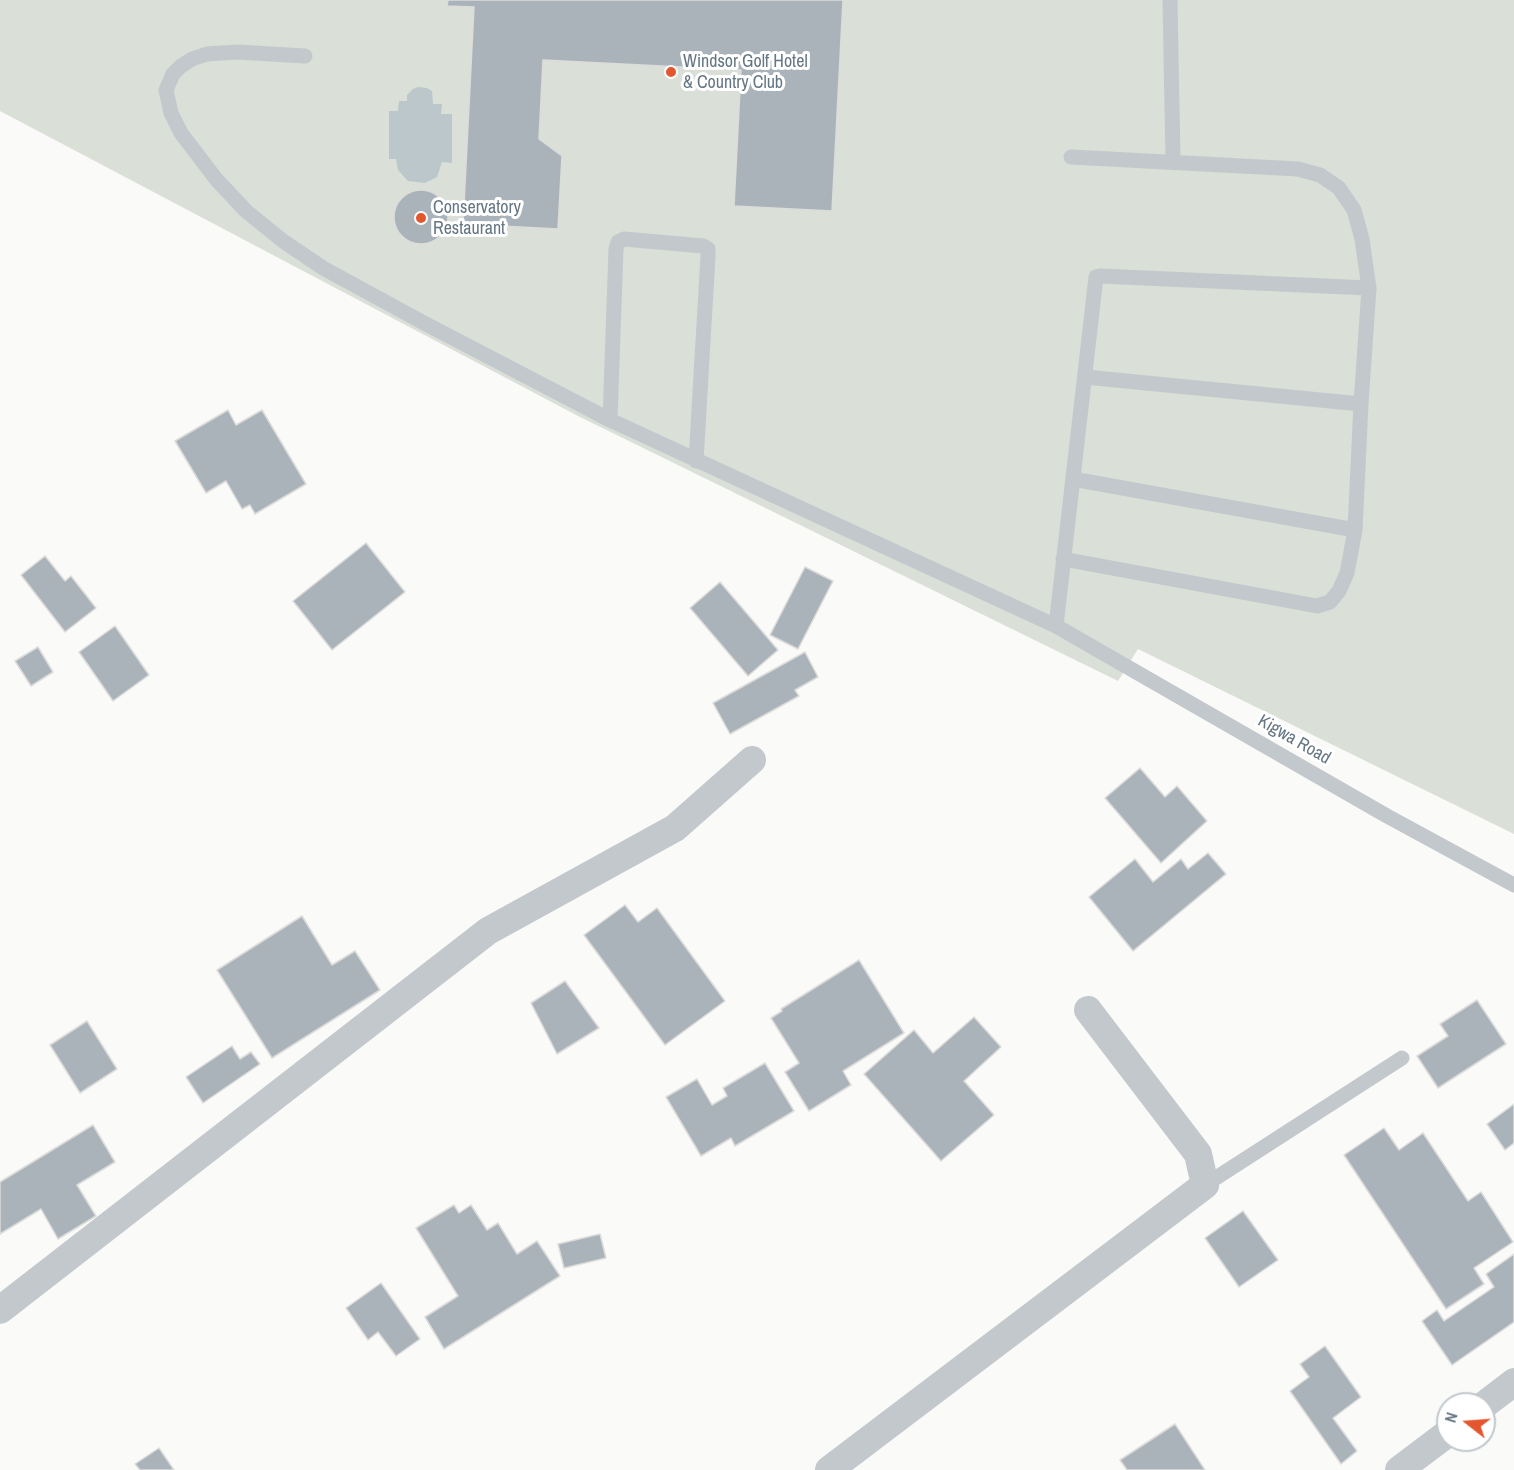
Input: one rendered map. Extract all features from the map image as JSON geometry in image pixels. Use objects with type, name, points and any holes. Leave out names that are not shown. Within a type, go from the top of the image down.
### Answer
[{"type":"street","points":[[0,1310],[488,930],[675,828],[752,760]]},
{"type":"street","points":[[828,1470],[1205,1185],[1198,1154],[1088,1010]]},
{"type":"street","points":[[1496,1396],[1514,1382]]},
{"type":"street","points":[[1399,1470],[1436,1441]]},
{"type":"lane","points":[[1170,0],[1173,161]]},
{"type":"lane","name":"Kigwa Road","points":[[304,56],[237,52],[207,54],[192,59],[173,74],[166,90],[171,113],[180,133],[216,179],[246,211],[283,241],[323,268],[610,420],[1056,626],[1387,816],[1514,885]]},
{"type":"lane","points":[[1063,559],[1317,606],[1330,602],[1339,591],[1347,573],[1354,530],[1369,288],[1362,239],[1354,210],[1339,188],[1320,176],[1298,169],[1071,157]]},
{"type":"lane","points":[[610,420],[618,243],[624,239],[703,246],[708,249],[708,256],[696,460]]},
{"type":"lane","points":[[1056,626],[1096,278],[1100,276],[1369,288]]},
{"type":"lane","points":[[1085,377],[1361,404]]},
{"type":"lane","points":[[1073,479],[1354,530]]},
{"type":"lane","points":[[1205,1185],[1402,1058]]},
{"type":"shaded area","points":[[0,0],[1514,0],[1514,834],[1138,649],[1118,681],[580,417],[0,111]]},
{"type":"shaded area","points":[[418,87],[432,91],[433,104],[442,104],[441,114],[452,114],[452,163],[442,162],[437,177],[425,183],[408,181],[398,170],[396,159],[389,159],[389,111],[398,111],[399,101],[407,101],[407,95]]},
{"type":"building","points":[[448,0],[843,0],[832,211],[734,206],[741,70],[543,60],[539,139],[562,156],[558,229],[463,224],[474,7],[447,6]]},
{"type":"building","name":"Conservatory Restaurant","points":[[416,190],[426,190],[436,194],[444,202],[448,217],[444,232],[436,240],[426,244],[416,244],[406,240],[398,232],[394,222],[394,212],[398,202],[406,194]]},
{"type":"building","points":[[228,410],[236,425],[262,410],[306,484],[255,514],[250,505],[242,509],[226,481],[206,493],[175,441]]},
{"type":"building","points":[[366,543],[405,592],[332,650],[293,601]]},
{"type":"building","points":[[45,556],[65,581],[71,576],[96,608],[65,632],[21,575]]},
{"type":"building","points":[[805,567],[833,581],[798,649],[770,635]]},
{"type":"building","points":[[720,582],[778,650],[748,676],[690,608]]},
{"type":"building","points":[[115,626],[149,675],[113,701],[79,652]]},
{"type":"building","points":[[38,647],[53,672],[31,686],[15,661]]},
{"type":"building","points":[[805,652],[818,677],[795,690],[799,696],[730,734],[713,703]]},
{"type":"building","points":[[1140,768],[1165,797],[1177,786],[1207,821],[1161,863],[1105,798]]},
{"type":"building","points":[[1208,853],[1226,874],[1133,951],[1089,897],[1135,859],[1153,882],[1181,859],[1188,869]]},
{"type":"building","points":[[625,905],[638,922],[657,908],[725,1001],[665,1045],[584,935]]},
{"type":"building","points":[[302,916],[332,965],[355,951],[380,990],[272,1058],[217,970]]},
{"type":"building","points":[[859,960],[904,1033],[843,1071],[851,1085],[809,1111],[785,1072],[799,1063],[771,1018],[782,1011],[781,1009]]},
{"type":"building","points":[[565,981],[599,1028],[557,1054],[531,1003]]},
{"type":"building","points":[[1477,1000],[1506,1044],[1438,1088],[1417,1056],[1448,1036],[1440,1024]]},
{"type":"building","points":[[974,1017],[1001,1047],[964,1081],[994,1115],[941,1161],[864,1074],[914,1030],[933,1053]]},
{"type":"building","points":[[87,1021],[117,1069],[80,1093],[50,1045]]},
{"type":"building","points":[[232,1046],[240,1059],[251,1052],[260,1064],[203,1103],[186,1077]]},
{"type":"building","points":[[765,1063],[794,1111],[735,1146],[731,1138],[701,1156],[666,1097],[697,1079],[712,1105],[727,1096],[723,1088]]},
{"type":"building","points":[[1514,1104],[1514,1143],[1505,1150],[1487,1124]]},
{"type":"building","points":[[93,1125],[115,1162],[77,1185],[96,1216],[58,1239],[41,1209],[0,1234],[0,1182]]},
{"type":"building","points":[[1384,1128],[1399,1150],[1423,1133],[1468,1201],[1481,1192],[1513,1242],[1474,1268],[1484,1284],[1446,1309],[1344,1155]]},
{"type":"building","points":[[454,1205],[459,1213],[471,1205],[487,1230],[498,1223],[517,1254],[537,1241],[560,1276],[444,1349],[425,1317],[458,1296],[416,1228]]},
{"type":"building","points":[[1243,1211],[1278,1260],[1239,1287],[1205,1238]]},
{"type":"building","points":[[600,1234],[606,1258],[564,1268],[558,1244]]},
{"type":"building","points":[[1514,1254],[1514,1322],[1452,1365],[1422,1321],[1437,1310],[1444,1321],[1494,1287],[1486,1274]]},
{"type":"building","points":[[381,1283],[420,1339],[396,1356],[378,1332],[368,1340],[346,1308]]},
{"type":"building","points":[[1325,1346],[1361,1397],[1333,1418],[1357,1451],[1341,1464],[1290,1391],[1309,1377],[1300,1364]]},
{"type":"building","points":[[1175,1424],[1205,1470],[1127,1470],[1120,1460]]},
{"type":"building","points":[[159,1448],[174,1470],[140,1470],[135,1464]]},
{"type":"place","name":"Windsor Golf Hotel & Country Club","points":[[671,72]]},
{"type":"place","name":"Conservatory Restaurant","points":[[421,218]]}]
